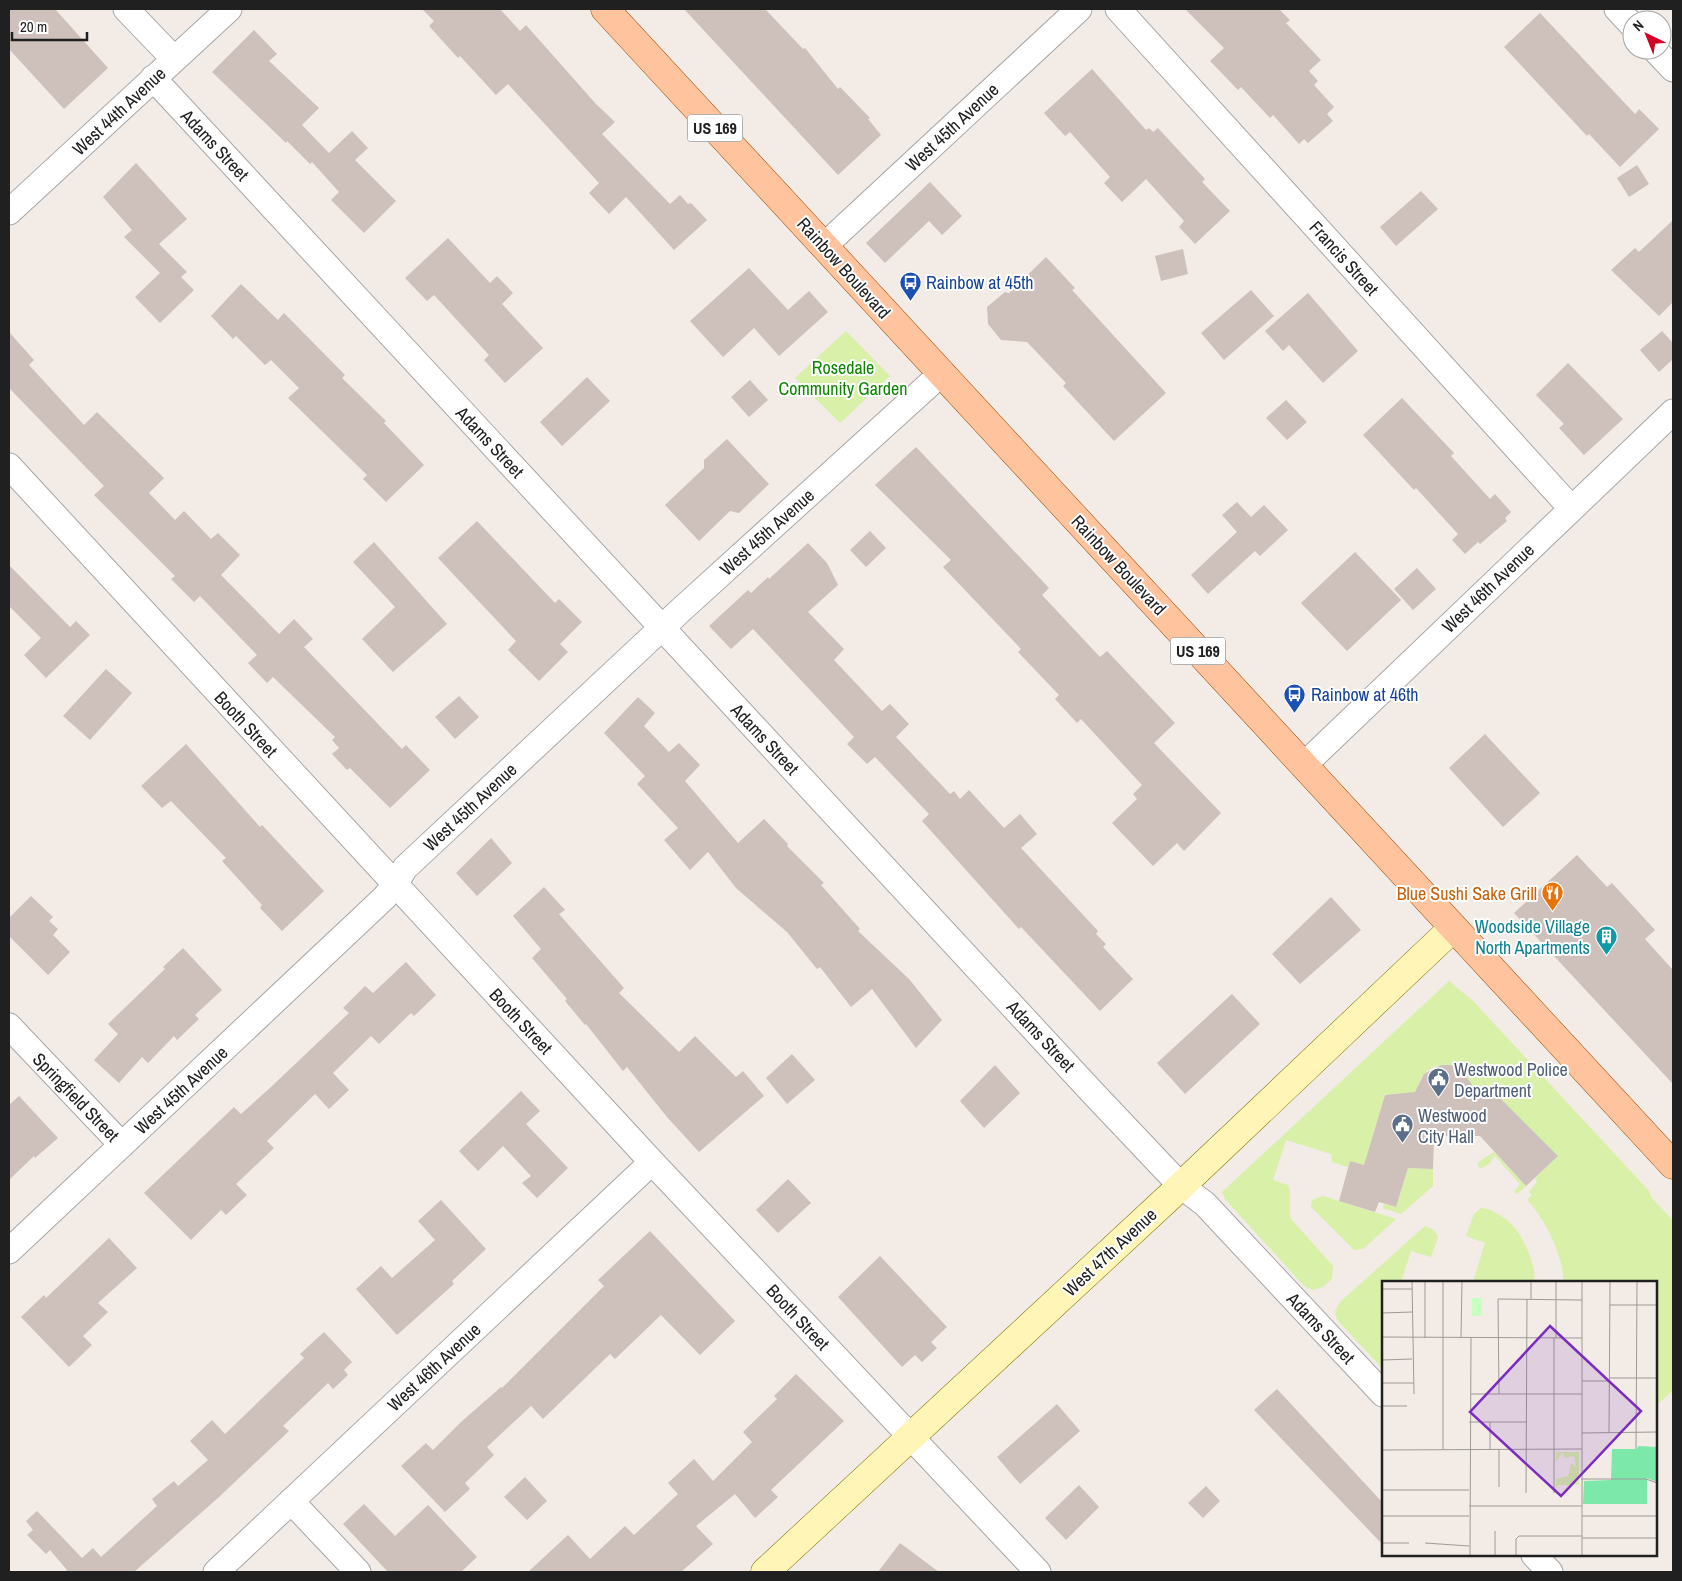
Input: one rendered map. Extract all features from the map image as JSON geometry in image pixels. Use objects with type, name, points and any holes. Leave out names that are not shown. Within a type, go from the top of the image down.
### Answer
[{"type":"main road","name":"Rainbow Boulevard","points":[[605,9],[1673,1166]]},
{"type":"street","points":[[126,9],[174,59]]},
{"type":"street","name":"West 44th Avenue","points":[[9,212],[228,9]]},
{"type":"street","name":"West 45th Avenue","points":[[824,246],[1079,9]]},
{"type":"street","name":"Francis Street","points":[[1118,9],[1571,508]]},
{"type":"street","points":[[1664,60],[1673,70]]},
{"type":"street","name":"Adams Street","points":[[153,78],[1180,1186],[1205,1204],[1382,1393]]},
{"type":"street","name":"West 45th Avenue","points":[[9,1251],[395,886],[405,868],[662,628],[942,373]]},
{"type":"street","name":"West 46th Avenue","points":[[1304,766],[1673,412]]},
{"type":"street","name":"Booth Street","points":[[9,466],[395,886],[1038,1572]]},
{"type":"street","name":"West 47th Avenue","points":[[765,1572],[1180,1186],[1453,928]]},
{"type":"street","name":"Springfield Street","points":[[9,1026],[122,1145]]},
{"type":"street","name":"West 46th Avenue","points":[[216,1572],[652,1162]]},
{"type":"street","points":[[291,1501],[358,1572]]},
{"type":"street","points":[[1535,1556],[1550,1572]]},
{"type":"green space","name":"Rosedale Community Garden","points":[[846,331],[890,376],[840,423],[795,378]]},
{"type":"green space","points":[[1449,981],[1473,1001],[1649,1191],[1652,1198],[1673,1221],[1673,1390],[1657,1405],[1657,1281],[1563,1281],[1561,1261],[1552,1238],[1534,1207],[1527,1200],[1532,1195],[1529,1192],[1537,1182],[1535,1178],[1558,1156],[1491,1089],[1480,1098],[1480,1094],[1473,1094],[1469,1082],[1463,1073],[1454,1067],[1436,1066],[1427,1071],[1421,1080],[1417,1092],[1409,1093],[1409,1101],[1385,1094],[1364,1165],[1350,1161],[1348,1167],[1332,1162],[1331,1154],[1286,1140],[1273,1180],[1288,1185],[1291,1219],[1333,1266],[1332,1279],[1323,1287],[1313,1290],[1304,1286],[1224,1198],[1222,1192]]},
{"type":"green space","points":[[1494,1152],[1526,1186],[1517,1194],[1514,1192],[1520,1184],[1495,1156],[1489,1164],[1480,1169],[1477,1163]]},
{"type":"green space","points":[[1408,1168],[1433,1169],[1433,1186],[1401,1214],[1383,1208],[1384,1204],[1396,1207]]},
{"type":"green space","points":[[1323,1196],[1396,1219],[1363,1249],[1354,1250],[1311,1207],[1312,1200]]},
{"type":"green space","points":[[1481,1208],[1485,1208],[1504,1218],[1512,1225],[1526,1246],[1534,1270],[1533,1281],[1473,1281],[1485,1243],[1466,1236],[1474,1214]]},
{"type":"green space","points":[[1425,1226],[1434,1230],[1438,1237],[1431,1257],[1411,1251],[1401,1281],[1382,1281],[1382,1368],[1337,1320],[1335,1311],[1340,1302]]},
{"type":"building","points":[[9,9],[55,9],[108,68],[64,109],[9,49]]},
{"type":"building","points":[[422,9],[500,9],[520,31],[526,25],[596,104],[615,122],[602,134],[670,204],[680,195],[688,204],[691,203],[707,220],[674,250],[626,197],[609,214],[589,193],[599,183],[508,84],[496,95],[460,56],[458,58],[429,26],[434,21]]},
{"type":"building","points":[[684,9],[765,9],[803,49],[805,48],[838,89],[840,87],[870,118],[868,119],[881,135],[838,175]]},
{"type":"building","points":[[1185,9],[1279,9],[1290,20],[1286,23],[1321,60],[1309,71],[1318,81],[1314,85],[1334,107],[1327,114],[1333,121],[1308,143],[1304,139],[1299,144],[1273,115],[1270,118],[1241,87],[1238,90],[1210,61],[1224,48]]},
{"type":"building","points":[[1540,13],[1635,114],[1639,109],[1659,129],[1620,167],[1589,134],[1587,136],[1504,47]]},
{"type":"building","points":[[254,30],[277,54],[269,61],[319,108],[302,125],[329,153],[352,131],[368,148],[355,160],[396,201],[364,233],[331,200],[339,192],[312,162],[310,164],[287,141],[286,143],[212,72]]},
{"type":"building","points":[[1092,69],[1146,130],[1149,128],[1153,132],[1158,128],[1205,179],[1202,182],[1230,211],[1195,244],[1179,227],[1184,221],[1146,179],[1122,202],[1104,183],[1110,177],[1070,132],[1065,136],[1044,113]]},
{"type":"building","points":[[136,163],[187,219],[159,244],[187,272],[181,277],[194,290],[160,323],[135,297],[160,273],[124,237],[132,230],[103,197]]},
{"type":"building","points":[[1637,165],[1649,184],[1629,197],[1617,178]]},
{"type":"building","points":[[930,182],[962,216],[942,235],[929,221],[885,263],[866,243]]},
{"type":"building","points":[[1421,191],[1438,209],[1396,246],[1380,227]]},
{"type":"building","points":[[1673,220],[1673,302],[1659,316],[1611,270],[1635,248],[1639,252]]},
{"type":"building","points":[[448,238],[490,283],[497,276],[513,293],[502,304],[543,348],[505,383],[484,360],[489,355],[434,295],[427,301],[405,278]]},
{"type":"building","points":[[1183,249],[1188,274],[1161,281],[1155,256]]},
{"type":"building","points":[[1046,257],[1075,288],[1072,290],[1166,393],[1114,441],[1063,386],[1066,383],[1027,342],[1001,340],[988,324],[987,307],[1005,292],[1009,293]]},
{"type":"building","points":[[749,268],[788,310],[809,291],[828,312],[779,356],[754,328],[723,357],[690,321]]},
{"type":"building","points":[[241,284],[278,320],[284,313],[345,375],[342,378],[386,421],[384,423],[424,465],[386,502],[363,479],[367,475],[288,398],[299,388],[271,360],[265,365],[236,336],[233,339],[211,316]]},
{"type":"building","points":[[1251,290],[1274,316],[1224,360],[1201,333]]},
{"type":"building","points":[[1308,293],[1358,351],[1323,383],[1289,345],[1283,351],[1265,331]]},
{"type":"building","points":[[1662,331],[1673,343],[1673,359],[1659,372],[1640,350]]},
{"type":"building","points":[[9,332],[34,360],[29,365],[84,425],[97,412],[164,478],[149,493],[175,520],[184,511],[211,539],[218,533],[240,555],[221,575],[279,634],[294,619],[313,639],[304,647],[402,749],[406,745],[430,770],[390,808],[350,768],[347,770],[332,754],[339,748],[332,740],[335,737],[273,677],[267,683],[248,663],[257,655],[200,596],[194,602],[171,579],[175,576],[94,495],[104,486],[9,388]]},
{"type":"building","points":[[1568,363],[1623,419],[1584,455],[1559,428],[1564,424],[1536,395]]},
{"type":"building","points":[[587,377],[610,401],[562,446],[540,422]]},
{"type":"building","points":[[750,380],[768,400],[749,417],[731,397]]},
{"type":"building","points":[[1402,398],[1454,453],[1451,456],[1490,499],[1495,494],[1511,512],[1505,518],[1507,521],[1465,554],[1452,540],[1458,534],[1416,488],[1414,490],[1363,435]]},
{"type":"building","points":[[1286,400],[1307,422],[1287,440],[1266,418]]},
{"type":"building","points":[[727,439],[769,484],[739,513],[730,511],[699,541],[665,505],[704,468],[704,460]]},
{"type":"building","points":[[916,447],[1049,588],[1042,595],[1100,657],[1107,651],[1175,723],[1154,743],[1221,813],[1184,851],[1177,843],[1153,866],[1112,823],[1137,799],[1133,794],[1142,785],[1081,719],[1077,723],[1055,699],[1059,695],[1018,652],[1021,649],[943,567],[951,560],[875,485]]},
{"type":"building","points":[[1237,502],[1251,517],[1264,505],[1288,530],[1260,556],[1255,551],[1208,594],[1191,575],[1237,532],[1222,515]]},
{"type":"building","points":[[477,521],[555,603],[559,599],[582,622],[560,644],[568,652],[539,681],[508,650],[516,641],[438,558]]},
{"type":"building","points":[[870,531],[886,548],[866,567],[850,550]]},
{"type":"building","points":[[374,542],[447,624],[393,672],[362,639],[395,607],[353,562]]},
{"type":"building","points":[[808,543],[827,563],[838,585],[808,612],[844,649],[834,660],[882,711],[890,704],[909,724],[896,737],[950,794],[954,791],[960,799],[969,790],[1004,828],[1020,814],[1037,834],[1021,848],[1098,931],[1096,934],[1106,944],[1103,947],[1133,979],[1100,1011],[1021,927],[1019,929],[922,821],[929,814],[875,757],[867,764],[847,744],[854,737],[753,629],[731,649],[709,626],[748,590],[751,593],[768,577],[769,579]]},
{"type":"building","points":[[1355,552],[1401,600],[1347,651],[1301,603]]},
{"type":"building","points":[[9,565],[70,627],[76,621],[90,635],[46,678],[24,655],[41,638],[9,606]]},
{"type":"building","points":[[1417,568],[1436,589],[1413,610],[1394,589]]},
{"type":"building","points":[[106,669],[132,693],[90,740],[63,716]]},
{"type":"building","points":[[459,696],[479,717],[455,739],[435,717]]},
{"type":"building","points":[[638,697],[655,713],[644,726],[669,752],[679,743],[700,765],[685,781],[738,843],[764,819],[788,844],[787,846],[824,883],[821,885],[860,929],[858,931],[909,979],[942,1020],[916,1048],[872,989],[851,1007],[820,967],[817,969],[787,932],[736,888],[708,852],[690,870],[664,840],[678,828],[637,784],[645,776],[604,733]]},
{"type":"building","points":[[1485,734],[1540,793],[1503,827],[1449,768]]},
{"type":"building","points":[[186,744],[260,827],[262,825],[324,891],[282,931],[260,908],[262,905],[222,861],[226,858],[171,801],[162,808],[141,786]]},
{"type":"building","points":[[491,838],[512,863],[477,896],[456,873]]},
{"type":"building","name":"Woodside Village North Apartments","points":[[1577,855],[1607,887],[1612,883],[1655,930],[1645,939],[1673,970],[1673,1084],[1514,913]]},
{"type":"building","points":[[544,887],[565,910],[559,914],[624,988],[619,993],[679,1052],[695,1036],[736,1077],[743,1071],[764,1096],[699,1152],[667,1117],[627,1067],[623,1071],[565,1001],[567,999],[532,958],[541,949],[513,916]]},
{"type":"building","points":[[31,896],[53,917],[49,921],[58,929],[53,935],[70,952],[48,975],[9,936],[9,918]]},
{"type":"building","points":[[1331,897],[1361,930],[1300,984],[1272,954]]},
{"type":"building","points":[[183,948],[222,990],[195,1015],[199,1019],[177,1040],[174,1036],[148,1063],[142,1057],[119,1083],[94,1060],[118,1034],[108,1024],[165,969],[163,967]]},
{"type":"building","points":[[406,962],[436,995],[414,1016],[411,1013],[379,1044],[371,1036],[333,1073],[349,1090],[329,1109],[315,1094],[267,1141],[274,1148],[236,1184],[247,1195],[226,1215],[221,1210],[191,1240],[144,1193],[234,1107],[241,1114],[271,1087],[349,1013],[343,1008],[365,986],[373,993]]},
{"type":"building","points":[[1232,994],[1260,1024],[1185,1094],[1157,1063]]},
{"type":"building","points":[[792,1054],[815,1080],[787,1104],[766,1078]]},
{"type":"building","points":[[995,1065],[1020,1093],[984,1128],[960,1101]]},
{"type":"building","name":"Westwood City Hall","points":[[1441,1065],[1451,1065],[1462,1071],[1481,1097],[1491,1089],[1558,1156],[1526,1186],[1480,1136],[1434,1136],[1433,1169],[1408,1168],[1396,1207],[1379,1202],[1375,1212],[1339,1201],[1350,1161],[1364,1165],[1385,1095],[1415,1092],[1424,1074]]},
{"type":"building","points":[[521,1091],[540,1111],[526,1124],[568,1168],[537,1198],[522,1183],[531,1176],[503,1146],[478,1171],[459,1151]]},
{"type":"building","points":[[19,1096],[58,1138],[35,1158],[34,1156],[9,1180],[9,1105]]},
{"type":"building","points":[[788,1179],[811,1203],[778,1233],[756,1210]]},
{"type":"building","points":[[441,1200],[486,1249],[452,1281],[454,1284],[397,1335],[356,1289],[381,1266],[392,1278],[435,1240],[418,1221]]},
{"type":"building","points":[[650,1231],[735,1321],[700,1355],[661,1315],[615,1359],[610,1354],[543,1419],[531,1406],[487,1447],[494,1455],[465,1483],[470,1489],[445,1512],[401,1466],[426,1443],[433,1450],[461,1422],[502,1388],[604,1286],[598,1280]]},
{"type":"building","points":[[109,1238],[137,1268],[98,1303],[108,1312],[83,1336],[92,1345],[69,1367],[21,1317],[44,1295],[46,1298]]},
{"type":"building","points":[[880,1256],[947,1327],[931,1342],[937,1348],[922,1362],[915,1355],[902,1367],[838,1297]]},
{"type":"building","points":[[324,1332],[352,1362],[344,1370],[348,1375],[333,1389],[328,1383],[283,1426],[289,1431],[219,1497],[134,1572],[65,1572],[67,1570],[50,1550],[46,1554],[27,1535],[33,1530],[26,1521],[37,1511],[82,1558],[93,1548],[101,1557],[157,1506],[152,1499],[174,1481],[178,1486],[208,1460],[190,1441],[212,1420],[225,1434],[304,1358],[300,1354]]},
{"type":"building","points":[[796,1374],[844,1421],[771,1490],[778,1497],[755,1518],[735,1494],[696,1526],[713,1544],[681,1572],[528,1572],[568,1535],[590,1559],[625,1526],[634,1535],[678,1494],[668,1483],[694,1459],[713,1481],[752,1442],[743,1432],[777,1399],[774,1396]]},
{"type":"building","points":[[1277,1389],[1382,1502],[1382,1544],[1254,1410]]},
{"type":"building","points":[[1057,1404],[1080,1431],[1020,1484],[997,1457]]},
{"type":"building","points":[[525,1477],[547,1501],[527,1520],[504,1497]]},
{"type":"building","points":[[1079,1485],[1099,1507],[1066,1540],[1045,1518]]},
{"type":"building","points":[[1206,1486],[1220,1501],[1203,1518],[1188,1503]]},
{"type":"building","points":[[364,1504],[395,1536],[428,1505],[477,1557],[461,1572],[388,1572],[343,1524]]},
{"type":"building","points":[[900,1543],[939,1572],[878,1572]]},
{"type":"place","name":"Rainbow at 45th","points":[[910,301]]},
{"type":"place","name":"Rainbow at 46th","points":[[1295,713]]},
{"type":"place","name":"Blue Sushi Sake Grill","points":[[1553,912]]},
{"type":"place","name":"Woodside Village North Apartments","points":[[1606,955]]},
{"type":"place","name":"Westwood Police Department","points":[[1438,1098]]},
{"type":"place","name":"Westwood City Hall","points":[[1402,1144]]}]
